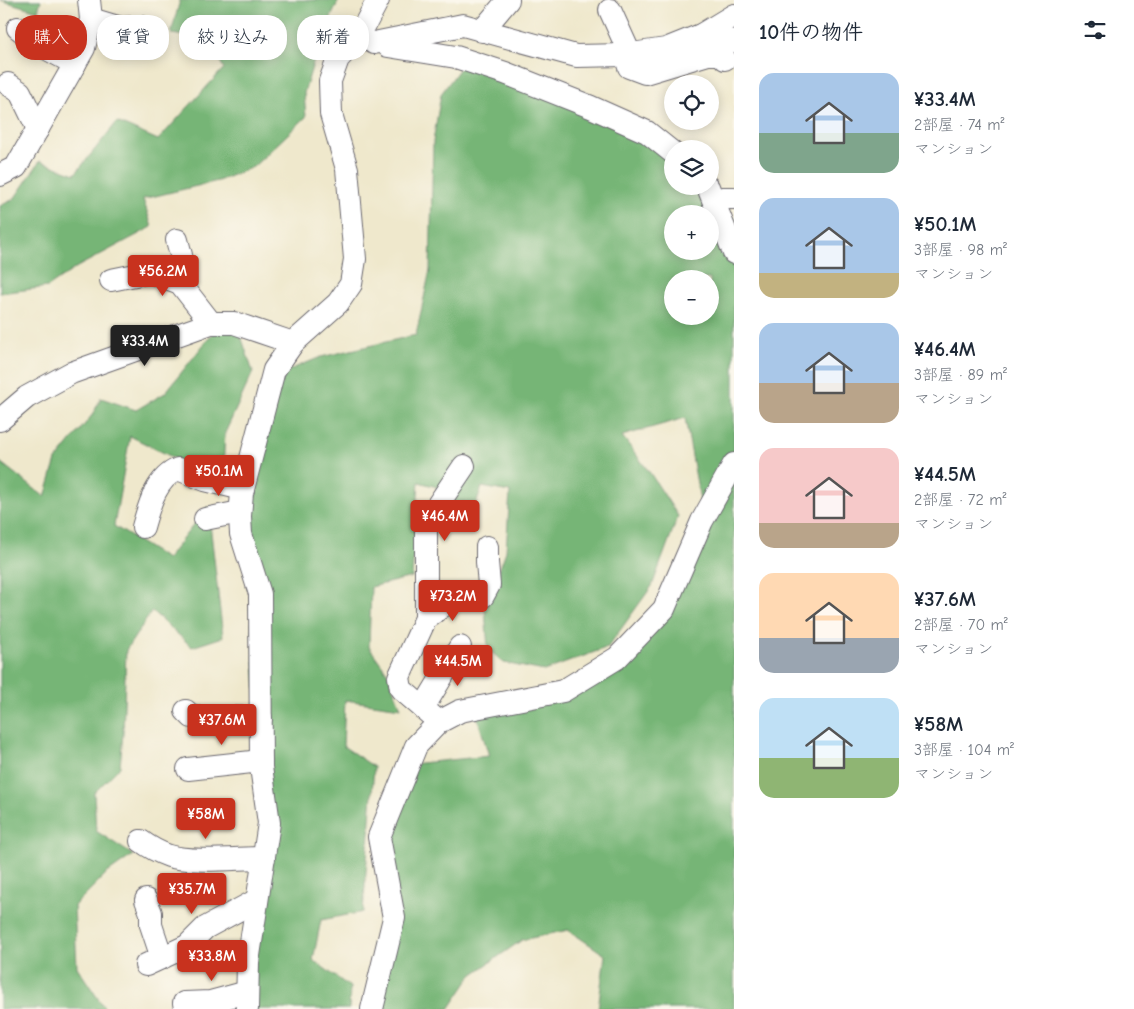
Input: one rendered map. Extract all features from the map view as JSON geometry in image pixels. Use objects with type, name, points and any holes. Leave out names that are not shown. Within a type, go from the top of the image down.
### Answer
[{"type":"street","points":[[369,30],[378,0]]},
{"type":"street","points":[[482,31],[508,0]]},
{"type":"street","points":[[0,175],[16,167],[84,48],[90,10]]},
{"type":"street","points":[[610,10],[628,54],[628,67],[645,73],[708,54],[721,54],[730,50]]},
{"type":"street","points":[[369,40],[463,26],[576,56],[628,54],[666,49],[701,35],[734,15]]},
{"type":"street","points":[[701,35],[730,50]]},
{"type":"street","points":[[369,41],[456,57],[505,73],[647,132],[664,146]]},
{"type":"street","points":[[68,60],[75,64]]},
{"type":"street","points":[[184,1003],[247,1001],[248,962],[269,823],[261,761],[260,594],[241,534],[240,512],[243,489],[274,370],[294,343],[338,303],[351,284],[355,259],[347,169],[332,114],[330,81],[338,60]]},
{"type":"street","points":[[8,84],[20,92],[38,129]]},
{"type":"street","points":[[721,195],[734,253]]},
{"type":"street","points":[[178,240],[180,283]]},
{"type":"street","points":[[111,280],[150,272],[180,283],[211,323]]},
{"type":"street","points":[[0,420],[26,398],[71,373],[211,323],[234,323],[294,343]]},
{"type":"street","points":[[464,466],[431,514],[426,530],[426,618],[399,677],[401,689],[431,715],[563,691],[617,658],[664,609],[702,521],[734,464]]},
{"type":"street","points":[[143,527],[151,499],[169,473],[178,469],[205,480],[243,489]]},
{"type":"street","points":[[205,519],[240,512]]},
{"type":"street","points":[[426,618],[458,596],[483,596],[489,585],[487,547]]},
{"type":"street","points":[[372,1009],[394,918],[379,837],[416,746],[460,647]]},
{"type":"street","points":[[186,711],[192,717],[261,718]]},
{"type":"street","points":[[188,769],[261,761]]},
{"type":"street","points":[[140,841],[170,856],[183,858],[264,858]]},
{"type":"street","points":[[146,900],[151,913],[154,962],[187,946],[205,928],[257,900]]},
{"type":"green space","points":[[0,0],[41,0],[38,11]]},
{"type":"green space","points":[[180,0],[339,0],[332,15],[297,15],[297,60],[314,60],[304,93],[306,117],[253,167],[218,181],[143,199],[152,227],[77,267],[48,287],[0,293],[0,206],[14,199],[40,161],[75,174],[117,122],[158,140],[224,68],[219,60],[287,60],[287,15],[179,15],[179,35],[171,34]]},
{"type":"green space","points":[[466,60],[664,149],[664,195],[703,195],[713,205],[664,205],[664,260],[719,260],[719,209],[734,218],[734,1009],[598,1009],[605,955],[568,930],[522,940],[472,975],[449,1009],[372,1009],[391,826],[401,765],[489,756],[474,706],[589,687],[689,569],[700,500],[685,418],[622,436],[650,473],[678,516],[652,586],[608,647],[544,671],[504,663],[488,649],[485,610],[506,551],[510,492],[482,487],[469,525],[437,522],[437,487],[419,482],[412,577],[371,587],[369,647],[387,672],[401,708],[345,700],[343,746],[374,767],[363,912],[321,920],[313,960],[350,987],[349,1009],[239,1009],[266,852],[245,513],[268,402],[289,370],[321,357],[416,335],[430,270],[433,142],[441,94]]},
{"type":"green space","points":[[216,329],[239,330],[253,372],[225,433],[223,471],[204,473],[130,436],[114,526],[167,559],[208,506],[223,637],[192,647],[152,611],[126,650],[120,767],[94,793],[96,831],[133,855],[106,874],[74,906],[77,967],[105,1009],[0,1009],[0,462],[45,497],[56,460],[93,414],[101,398],[136,410],[165,393]]}]
